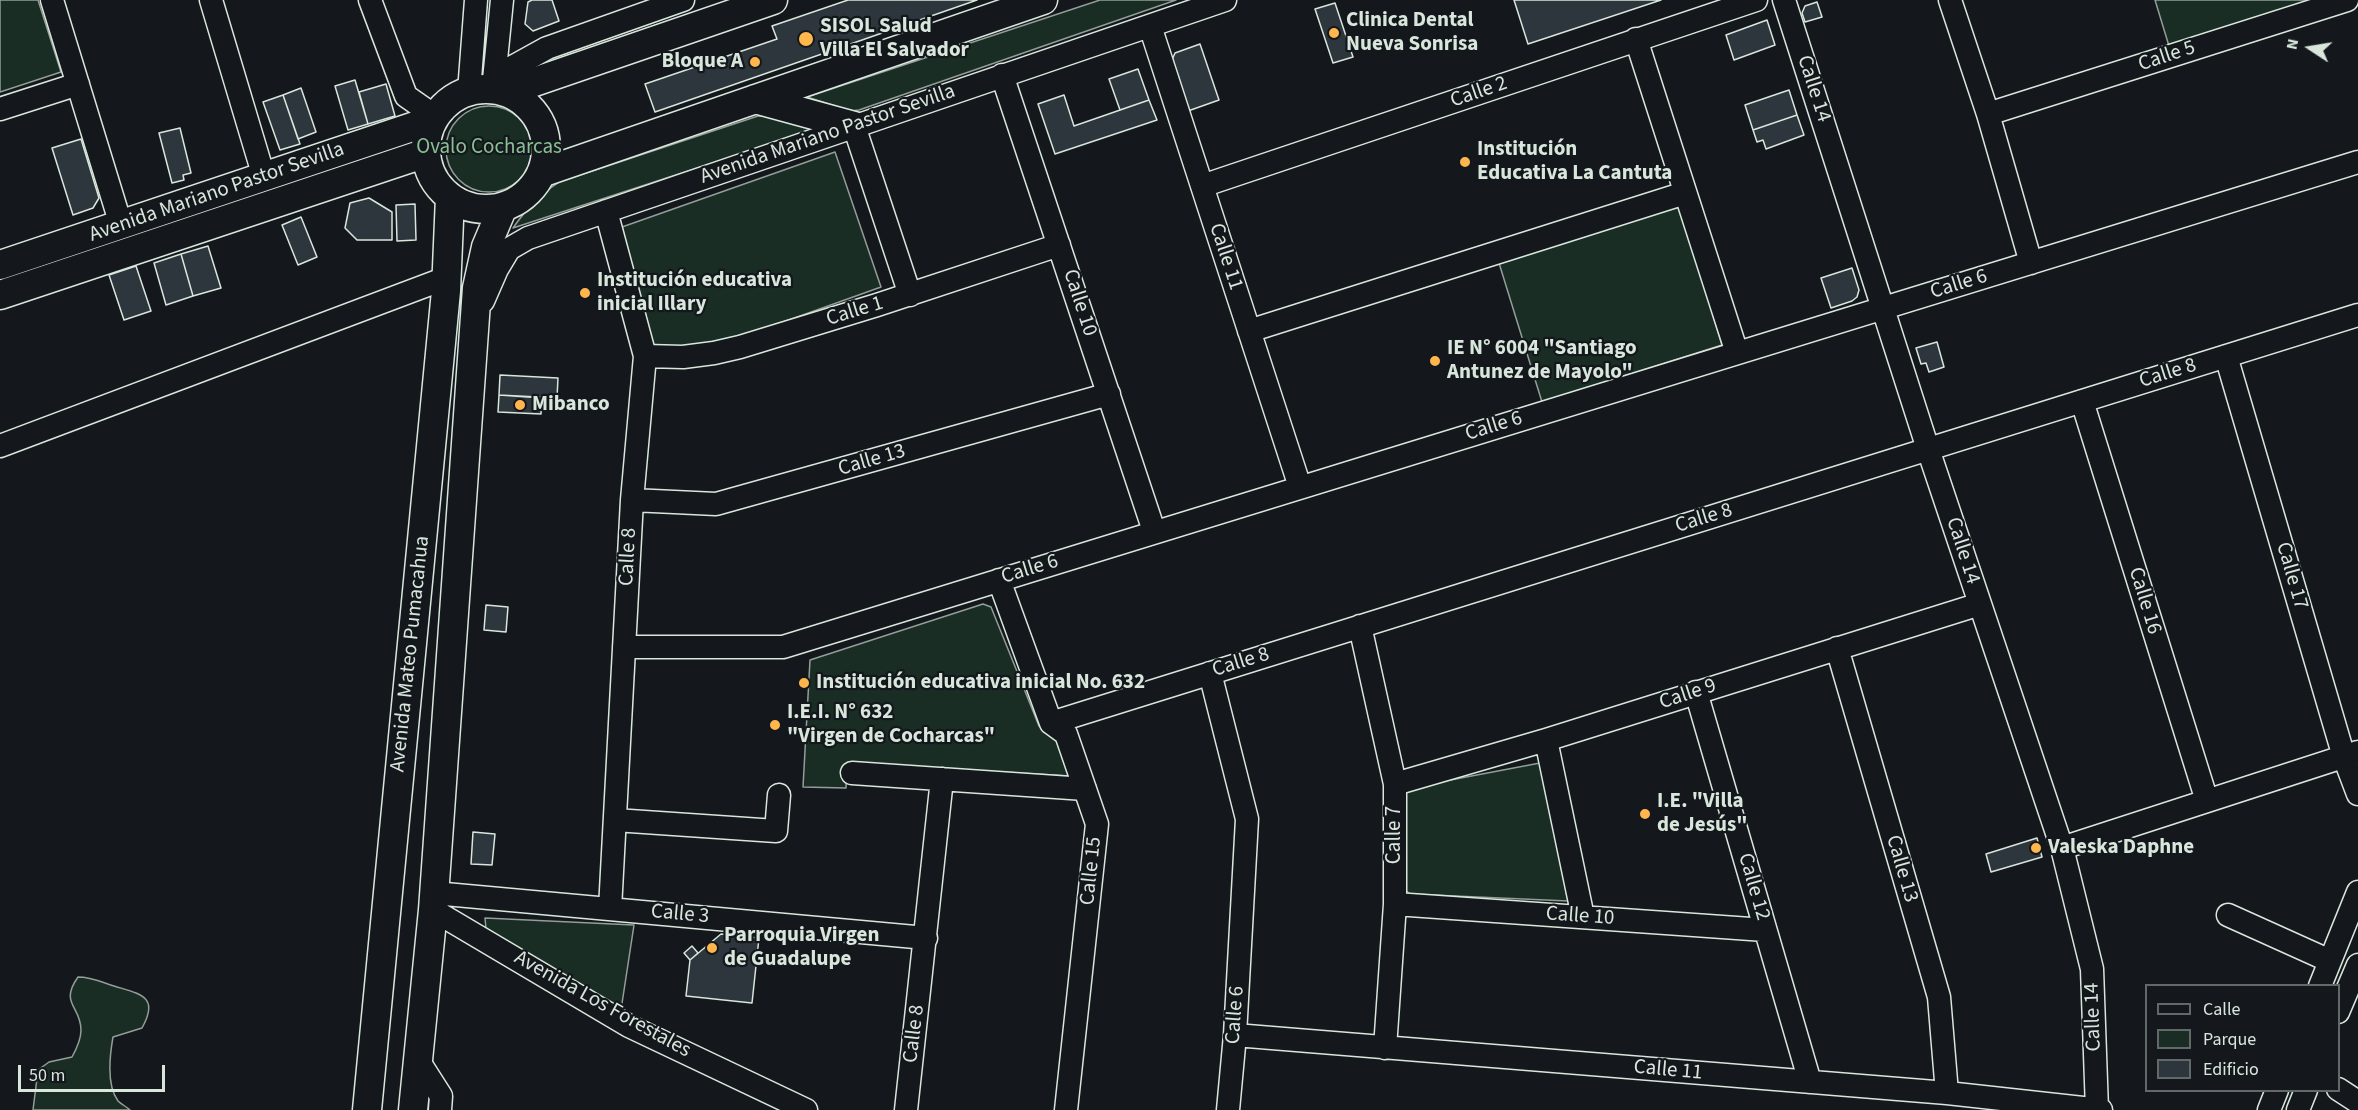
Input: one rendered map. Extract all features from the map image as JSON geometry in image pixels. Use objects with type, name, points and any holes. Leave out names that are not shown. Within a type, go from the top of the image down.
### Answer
[{"type":"main road","points":[[491,91],[528,107],[539,121],[544,138],[545,156],[541,173],[532,187],[503,207],[486,209],[467,206],[450,197],[438,185],[429,170],[426,153],[427,136],[443,108],[455,98],[491,91],[773,0]]},
{"type":"main road","points":[[541,173],[1043,0]]},
{"type":"main road","points":[[755,99],[854,126]]},
{"type":"main road","name":"Avenida Mariano Pastor Sevilla","points":[[0,265],[435,119]]},
{"type":"main road","name":"Avenida Mariano Pastor Sevilla","points":[[0,295],[426,153]]},
{"type":"main road","name":"Avenida Mateo Pumacahua","points":[[367,1110],[446,278],[450,197]]},
{"type":"main road","name":"Avenida Mateo Pumacahua","points":[[412,1110],[434,901],[474,322],[480,270],[486,247],[503,207]]},
{"type":"street","points":[[52,0],[121,225]]},
{"type":"street","points":[[211,0],[264,177]]},
{"type":"street","points":[[370,0],[406,96],[435,119]]},
{"type":"street","points":[[476,0],[491,91]]},
{"type":"street","points":[[491,91],[502,0]]},
{"type":"street","points":[[491,91],[509,69],[547,48],[683,0]]},
{"type":"street","name":"Avenida Mariano Pastor Sevilla","points":[[474,322],[497,269],[509,249],[528,238],[1225,0]]},
{"type":"street","name":"Calle 2","points":[[1202,186],[1756,0]]},
{"type":"street","name":"Calle 14","points":[[1784,0],[1928,449],[2062,848],[2092,969],[2099,1110]]},
{"type":"street","points":[[1950,0],[1988,114],[2031,263]]},
{"type":"street","name":"Calle 5","points":[[1988,114],[2347,0]]},
{"type":"street","name":"Calle 11","points":[[1150,26],[1300,487]]},
{"type":"street","points":[[1636,39],[1737,353]]},
{"type":"street","name":"Calle 10","points":[[1002,75],[1154,531]]},
{"type":"street","points":[[0,109],[78,84]]},
{"type":"street","points":[[854,126],[910,295]]},
{"type":"street","name":"Calle 6","points":[[624,647],[783,647],[2358,162]]},
{"type":"street","points":[[1249,331],[1685,193]]},
{"type":"street","name":"Calle 8","points":[[606,211],[645,356],[632,500],[610,909]]},
{"type":"street","name":"Calle 1","points":[[645,356],[683,357],[714,353],[910,295],[1059,245]]},
{"type":"street","points":[[0,446],[446,278]]},
{"type":"street","name":"Calle 8","points":[[1051,723],[2358,315]]},
{"type":"street","name":"Calle 17","points":[[2226,356],[2351,754],[2358,795]]},
{"type":"street","name":"Calle 13","points":[[632,500],[716,504],[1109,394]]},
{"type":"street","name":"Calle 16","points":[[2082,401],[2207,801]]},
{"type":"street","name":"Calle 15","points":[[999,580],[1051,723],[1066,734],[1097,824],[1066,1110]]},
{"type":"street","name":"Calle 9","points":[[1395,784],[1546,740],[1980,604]]},
{"type":"street","name":"Calle 7","points":[[1360,626],[1395,784],[1395,904],[1385,1048]]},
{"type":"street","name":"Calle 13","points":[[1837,648],[1939,997],[1947,1093]]},
{"type":"street","name":"Calle 6","points":[[1210,673],[1247,819],[1235,1035],[1227,1110]]},
{"type":"street","name":"Calle 12","points":[[1696,692],[1810,1082]]},
{"type":"street","points":[[1546,740],[1583,917]]},
{"type":"street","points":[[2062,848],[2351,754]]},
{"type":"street","points":[[852,773],[1085,789]]},
{"type":"street","name":"Calle 8","points":[[906,1110],[942,779]]},
{"type":"street","points":[[615,820],[776,831],[779,795]]},
{"type":"street","points":[[2321,984],[2358,892]]},
{"type":"street","name":"Calle 3","points":[[434,901],[610,909],[926,938]]},
{"type":"street","name":"Avenida Los Forestales","points":[[434,901],[629,1026],[806,1110]]},
{"type":"street","name":"Calle 10","points":[[1395,904],[1766,930]]},
{"type":"street","points":[[2228,915],[2330,960]]},
{"type":"street","points":[[2340,1007],[2357,969]]},
{"type":"street","name":"Calle 11","points":[[1235,1035],[1947,1093],[2099,1110]]},
{"type":"street","points":[[418,1060],[444,1105]]},
{"type":"street","points":[[2340,1090],[2358,1102]]},
{"type":"street","points":[[2269,1110],[2276,1092]]},
{"type":"street","points":[[2298,1110],[2305,1092]]},
{"type":"green space","points":[[0,0],[38,0],[61,72],[0,92]]},
{"type":"green space","points":[[1100,0],[1176,0],[859,110],[851,111],[807,97]]},
{"type":"green space","points":[[2155,0],[2311,0],[2169,46]]},
{"type":"green space","name":"Ovalo Cocharcas","points":[[489,106],[505,110],[519,119],[528,133],[532,149],[528,165],[519,179],[505,188],[489,192],[473,188],[459,179],[450,165],[446,149],[450,133],[459,119],[473,110]]},
{"type":"green space","points":[[758,116],[774,116],[823,127],[513,228],[534,202],[559,182]]},
{"type":"green space","points":[[835,152],[881,287],[733,340],[661,348],[652,346],[622,227]]},
{"type":"green space","points":[[1680,206],[1722,345],[1542,402],[1499,263]]},
{"type":"green space","points":[[983,604],[991,607],[1039,726],[1063,740],[1070,776],[847,763],[846,788],[803,787],[810,660]]},
{"type":"green space","points":[[1540,763],[1568,901],[1410,894],[1403,888],[1403,789]]},
{"type":"green space","points":[[485,918],[634,925],[621,1010],[486,929]]},
{"type":"green space","points":[[78,977],[132,991],[148,1003],[149,1009],[142,1028],[113,1037],[110,1061],[112,1087],[118,1101],[130,1110],[33,1110],[38,1070],[49,1062],[72,1057],[78,1044],[81,1034],[80,1022],[72,1005],[70,993]]},
{"type":"building","points":[[552,0],[559,21],[533,31],[525,24],[528,2]]},
{"type":"building","name":"Bloque A","points":[[848,0],[977,0],[655,112],[645,84],[777,39],[772,26]]},
{"type":"building","points":[[1514,0],[1661,0],[1528,44]]},
{"type":"building","points":[[1817,2],[1822,17],[1805,22],[1802,13],[1805,6]]},
{"type":"building","name":"Clinica Dental Nueva Sonrisa","points":[[1335,3],[1353,57],[1333,63],[1315,9]]},
{"type":"building","points":[[1767,20],[1775,45],[1734,60],[1726,35]]},
{"type":"building","points":[[1200,44],[1219,100],[1188,111],[1171,62],[1175,53]]},
{"type":"building","points":[[1138,69],[1149,100],[1120,110],[1109,79]]},
{"type":"building","points":[[355,80],[368,124],[348,130],[335,86]]},
{"type":"building","points":[[386,84],[395,116],[368,124],[359,92]]},
{"type":"building","points":[[301,88],[316,132],[298,139],[283,95]]},
{"type":"building","points":[[1789,90],[1797,115],[1753,130],[1745,105]]},
{"type":"building","points":[[283,95],[300,144],[280,150],[263,102]]},
{"type":"building","points":[[1064,95],[1074,126],[1149,100],[1157,120],[1055,154],[1038,104]]},
{"type":"building","points":[[1797,115],[1804,135],[1766,149],[1763,140],[1757,142],[1753,130]]},
{"type":"building","points":[[180,128],[191,173],[183,175],[184,180],[172,183],[159,133]]},
{"type":"building","points":[[81,139],[99,198],[93,208],[73,215],[52,148]]},
{"type":"building","points":[[369,198],[392,212],[392,240],[357,240],[345,228],[350,203]]},
{"type":"building","points":[[415,204],[416,240],[397,241],[396,205]]},
{"type":"building","points":[[301,217],[317,257],[298,265],[282,225]]},
{"type":"building","points":[[208,246],[221,288],[193,296],[181,254]]},
{"type":"building","points":[[181,254],[193,296],[166,305],[154,263]]},
{"type":"building","points":[[136,266],[151,311],[124,320],[109,275]]},
{"type":"building","points":[[1852,268],[1859,290],[1857,297],[1831,308],[1821,278]]},
{"type":"building","points":[[1937,342],[1944,367],[1929,372],[1926,363],[1921,364],[1916,348]]},
{"type":"building","points":[[500,375],[558,378],[557,398],[499,395]]},
{"type":"building","name":"Mibanco","points":[[499,395],[542,398],[541,414],[498,412]]},
{"type":"building","points":[[486,605],[508,607],[506,632],[484,630]]},
{"type":"building","points":[[473,832],[495,834],[492,865],[471,864]]},
{"type":"building","points":[[2037,838],[2042,857],[1991,872],[1986,854]]},
{"type":"building","points":[[721,934],[759,938],[752,1003],[686,996],[690,960]]},
{"type":"building","points":[[692,946],[698,953],[690,960],[684,953]]},
{"type":"place","name":"Clinica Dental Nueva Sonrisa","points":[[1334,33]]},
{"type":"place","name":"SISOL Salud Villa El Salvador","points":[[806,39]]},
{"type":"place","name":"Bloque A","points":[[755,62]]},
{"type":"place","name":"Institución Educativa La Cantuta","points":[[1465,162]]},
{"type":"place","name":"Institución educativa inicial Illary","points":[[585,293]]},
{"type":"place","name":"IE N° 6004 \"Santiago Antunez de Mayolo\"","points":[[1435,361]]},
{"type":"place","name":"Mibanco","points":[[520,405]]},
{"type":"place","name":"Institución educativa inicial No. 632","points":[[804,683]]},
{"type":"place","name":"I.E.I. N° 632 \"Virgen de Cocharcas\"","points":[[775,725]]},
{"type":"place","name":"I.E. \"Villa de Jesús\"","points":[[1645,814]]},
{"type":"place","name":"Valeska Daphne","points":[[2036,848]]},
{"type":"place","name":"Parroquia Virgen de Guadalupe","points":[[712,948]]}]
